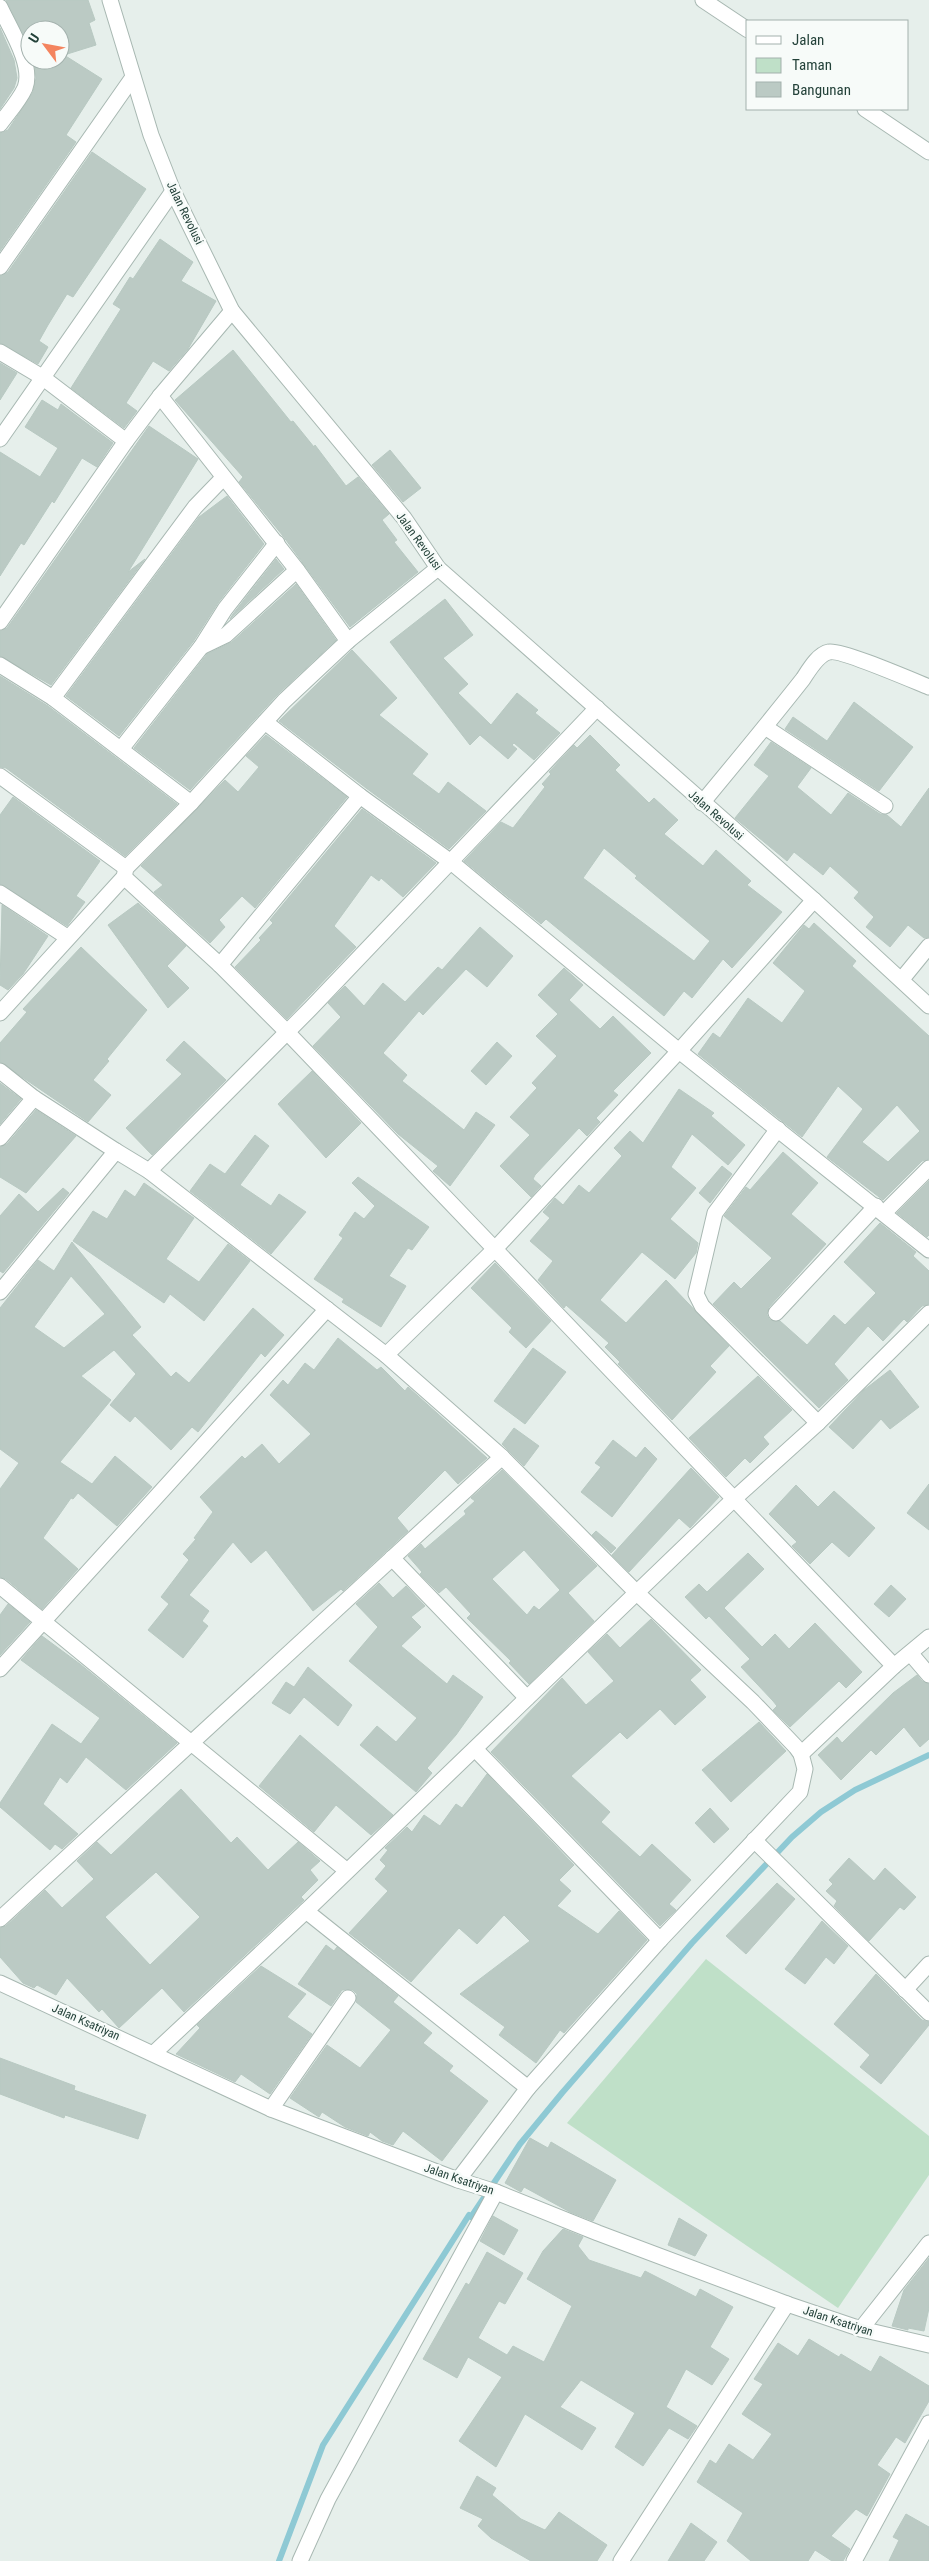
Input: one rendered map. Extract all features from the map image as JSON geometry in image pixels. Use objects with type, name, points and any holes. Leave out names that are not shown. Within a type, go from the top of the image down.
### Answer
[{"type":"street","name":"Jalan Revolusi","points":[[110,0],[151,134],[173,191],[232,311],[404,518],[438,568],[814,900],[929,1006]]},
{"type":"street","points":[[703,0],[746,29]]},
{"type":"street","points":[[0,7],[24,60],[27,72],[22,92],[0,124]]},
{"type":"street","points":[[0,267],[133,77]]},
{"type":"street","points":[[866,110],[929,152]]},
{"type":"street","points":[[0,438],[173,191]]},
{"type":"street","points":[[0,622],[126,441],[160,396],[232,311]]},
{"type":"street","points":[[0,352],[42,377],[126,441]]},
{"type":"street","points":[[160,396],[223,478],[277,543],[348,640]]},
{"type":"street","points":[[52,698],[195,507],[223,478]]},
{"type":"street","points":[[121,749],[201,647],[225,609],[277,543]]},
{"type":"street","points":[[0,1013],[6,996],[67,937],[265,722],[348,640],[438,568]]},
{"type":"street","points":[[201,647],[230,631],[297,570]]},
{"type":"street","points":[[702,803],[814,664],[829,652],[867,662],[929,687]]},
{"type":"street","points":[[0,665],[52,698],[191,804]]},
{"type":"street","points":[[149,1171],[287,1032],[597,708]]},
{"type":"street","points":[[265,722],[360,796],[451,862],[679,1051],[929,1250]]},
{"type":"street","points":[[765,727],[885,806]]},
{"type":"street","points":[[3,784],[125,873],[220,964],[735,1498],[894,1666]]},
{"type":"street","points":[[220,964],[360,796]]},
{"type":"street","points":[[0,893],[67,937]]},
{"type":"street","points":[[386,1355],[494,1250],[679,1051],[814,900]]},
{"type":"street","points":[[902,980],[929,946]]},
{"type":"street","points":[[0,1071],[34,1098],[149,1171],[386,1355],[502,1458],[637,1593],[753,1702],[801,1754],[805,1775],[800,1792],[757,1844],[660,1940],[528,2088],[458,2180]]},
{"type":"street","points":[[0,1138],[34,1098]]},
{"type":"street","points":[[778,1129],[715,1213],[696,1294],[702,1306],[818,1423]]},
{"type":"street","points":[[0,1292],[116,1151]]},
{"type":"street","points":[[776,1313],[880,1210],[929,1168]]},
{"type":"street","points":[[0,1669],[327,1309]]},
{"type":"street","points":[[154,2053],[306,1911],[346,1870],[735,1498],[818,1423],[929,1313]]},
{"type":"street","points":[[0,1919],[502,1458]]},
{"type":"street","points":[[392,1558],[527,1698]]},
{"type":"street","points":[[0,1586],[346,1870]]},
{"type":"street","points":[[801,1754],[894,1666],[929,1637]]},
{"type":"street","points":[[910,1654],[929,1675]]},
{"type":"street","points":[[474,1749],[660,1940]]},
{"type":"street","points":[[757,1844],[929,2013]]},
{"type":"street","points":[[306,1911],[528,2088]]},
{"type":"street","points":[[905,1990],[929,1964]]},
{"type":"street","name":"Jalan Ksatriyan","points":[[0,1983],[271,2109],[458,2180],[495,2191],[598,2233],[787,2304],[861,2329],[929,2345]]},
{"type":"street","points":[[271,2109],[348,1998]]},
{"type":"street","points":[[300,2561],[328,2499],[495,2191]]},
{"type":"street","points":[[861,2329],[929,2243]]},
{"type":"street","points":[[621,2561],[787,2304]]},
{"type":"street","points":[[854,2561],[929,2423]]},
{"type":"green space","points":[[706,1959],[929,2136],[929,2175],[838,2308],[567,2123]]},
{"type":"building","points":[[6,0],[88,0],[95,20],[89,23],[96,45],[70,53],[70,20],[20,20],[20,28]]},
{"type":"building","points":[[0,28],[14,60],[17,78],[14,88],[0,109]]},
{"type":"building","points":[[70,59],[102,79],[66,135],[76,142],[0,251],[0,133],[8,130],[33,92],[36,78],[35,70],[70,70]]},
{"type":"building","points":[[92,152],[146,189],[73,297],[67,294],[39,341],[48,347],[38,364],[0,343],[0,276],[8,272]]},
{"type":"building","points":[[160,239],[193,262],[181,281],[216,301],[188,349],[169,371],[153,361],[126,403],[137,411],[124,428],[71,388],[121,309],[113,304],[130,277],[133,279]]},
{"type":"building","points":[[233,350],[291,422],[293,421],[314,447],[315,445],[346,486],[358,477],[389,514],[382,520],[397,540],[394,542],[418,572],[350,627],[283,536],[239,482],[243,477],[175,400]]},
{"type":"building","points":[[0,363],[17,373],[0,400]]},
{"type":"building","points":[[42,400],[58,410],[61,404],[113,443],[97,467],[82,458],[54,503],[52,501],[24,545],[21,543],[0,576],[0,452],[40,477],[58,448],[25,427]]},
{"type":"building","points":[[149,426],[198,459],[128,572],[145,559],[51,685],[0,656],[0,631],[7,628]]},
{"type":"building","points":[[390,450],[421,488],[403,502],[372,465]]},
{"type":"building","points":[[227,496],[264,544],[218,603],[193,642],[119,736],[66,696],[199,517]]},
{"type":"building","points":[[276,559],[284,569],[230,619],[233,614]]},
{"type":"building","points":[[296,584],[336,640],[277,695],[190,790],[134,748],[207,654],[232,642]]},
{"type":"building","points":[[445,599],[473,635],[443,658],[468,684],[458,693],[491,725],[517,693],[538,710],[535,713],[560,733],[534,760],[514,743],[512,745],[517,749],[508,759],[480,735],[470,745],[390,642]]},
{"type":"building","points":[[352,650],[397,698],[379,715],[428,754],[412,774],[439,794],[448,782],[486,811],[449,849],[279,721]]},
{"type":"building","points":[[0,676],[48,706],[177,804],[125,856],[6,768],[0,767]]},
{"type":"building","points":[[854,702],[913,747],[879,791],[785,729],[793,717],[827,741]]},
{"type":"building","points":[[266,735],[347,797],[255,908],[242,896],[219,920],[225,927],[210,943],[154,892],[163,885],[141,866],[225,780],[238,792],[259,767],[246,756]]},
{"type":"building","points":[[590,735],[620,765],[615,770],[649,803],[654,798],[678,820],[664,834],[703,866],[716,850],[751,881],[747,885],[782,912],[732,968],[723,959],[692,998],[684,991],[664,1016],[546,919],[541,924],[464,861],[501,822],[513,828],[545,787],[542,784],[551,774],[549,772],[574,745],[577,748]],"holes":[[[604,848],[637,876],[635,878],[710,941],[694,961],[583,878]]]},
{"type":"building","points":[[771,742],[811,768],[797,787],[831,815],[848,793],[880,814],[887,815],[901,827],[929,788],[929,937],[924,938],[908,925],[890,947],[866,927],[874,917],[854,898],[859,892],[830,866],[823,875],[794,852],[787,861],[735,818],[769,776],[754,765]]},
{"type":"building","points":[[13,797],[100,861],[76,896],[85,902],[67,926],[0,884],[0,815]]},
{"type":"building","points":[[362,809],[436,863],[403,897],[381,878],[379,881],[371,875],[334,926],[356,947],[287,1019],[235,967],[261,940],[259,938],[273,923],[270,920]]},
{"type":"building","points":[[138,903],[186,946],[167,966],[189,988],[168,1008],[108,925]]},
{"type":"building","points":[[2,905],[48,936],[23,974],[8,990],[0,985]]},
{"type":"building","points":[[814,923],[856,961],[852,966],[929,1036],[929,1159],[922,1161],[883,1200],[827,1157],[863,1109],[838,1086],[802,1137],[698,1054],[713,1033],[720,1038],[748,998],[782,1023],[805,991],[773,963],[804,925],[809,929]],"holes":[[[897,1105],[920,1131],[888,1162],[862,1142]]]},
{"type":"building","points":[[480,927],[513,956],[487,987],[466,969],[423,1015],[419,1011],[383,1053],[407,1075],[402,1081],[464,1130],[476,1112],[495,1125],[450,1186],[433,1171],[438,1166],[398,1134],[313,1046],[341,1017],[328,1003],[345,986],[364,1006],[383,983],[405,1002],[438,967],[442,970]]},
{"type":"building","points":[[81,947],[147,1010],[107,1059],[109,1061],[93,1080],[111,1095],[88,1122],[0,1062],[0,1043],[27,1012],[23,1009]]},
{"type":"building","points":[[564,968],[583,985],[569,1000],[600,1029],[613,1016],[651,1053],[613,1091],[618,1095],[596,1118],[600,1122],[587,1136],[579,1128],[535,1175],[533,1179],[541,1186],[531,1197],[500,1166],[530,1135],[510,1117],[537,1088],[532,1083],[557,1056],[536,1036],[558,1014],[538,995]]},
{"type":"building","points":[[184,1041],[226,1080],[152,1155],[126,1128],[182,1074],[166,1060]]},
{"type":"building","points":[[497,1042],[512,1056],[486,1085],[471,1071]]},
{"type":"building","points":[[312,1071],[361,1123],[326,1158],[278,1104]]},
{"type":"building","points":[[0,1083],[21,1099],[0,1124]]},
{"type":"building","points":[[679,1089],[714,1113],[711,1116],[745,1145],[728,1165],[692,1134],[671,1167],[696,1188],[670,1219],[698,1243],[696,1253],[675,1279],[642,1252],[600,1300],[626,1323],[666,1280],[729,1346],[710,1366],[716,1372],[672,1420],[618,1364],[620,1362],[605,1347],[609,1343],[566,1305],[564,1308],[538,1280],[553,1261],[530,1241],[550,1218],[543,1212],[555,1198],[563,1205],[579,1185],[589,1193],[622,1156],[614,1148],[630,1131],[643,1143]]},
{"type":"building","points":[[36,1110],[76,1136],[26,1193],[0,1177],[0,1147],[7,1144]]},
{"type":"building","points":[[255,1135],[269,1146],[240,1185],[271,1206],[279,1194],[306,1212],[271,1254],[190,1191],[210,1164],[225,1174]]},
{"type":"building","points":[[783,1152],[818,1183],[791,1214],[826,1244],[769,1307],[767,1315],[770,1320],[780,1321],[807,1345],[834,1315],[845,1325],[876,1293],[844,1262],[880,1223],[916,1252],[913,1256],[929,1271],[929,1304],[922,1306],[907,1322],[904,1319],[883,1341],[868,1326],[834,1364],[848,1380],[819,1408],[713,1304],[734,1282],[741,1289],[772,1258],[724,1216],[746,1187],[750,1190]]},
{"type":"building","points":[[722,1166],[732,1174],[710,1203],[699,1193]]},
{"type":"building","points":[[358,1177],[429,1227],[412,1250],[408,1248],[389,1276],[406,1286],[381,1327],[342,1302],[344,1299],[314,1279],[343,1238],[339,1235],[355,1212],[364,1219],[375,1206],[352,1183]]},
{"type":"building","points":[[929,1181],[929,1235],[927,1237],[897,1213]]},
{"type":"building","points":[[144,1183],[194,1218],[166,1259],[199,1282],[228,1244],[250,1261],[204,1321],[170,1294],[164,1303],[73,1241],[93,1211],[107,1219],[125,1190],[135,1197]]},
{"type":"building","points":[[63,1188],[69,1193],[3,1273],[0,1271],[0,1216],[19,1194],[38,1212]]},
{"type":"building","points":[[72,1242],[141,1327],[132,1335],[171,1377],[176,1372],[189,1383],[253,1308],[284,1335],[265,1357],[261,1353],[198,1432],[192,1427],[171,1450],[135,1416],[130,1422],[110,1405],[136,1374],[114,1350],[81,1376],[111,1400],[60,1462],[92,1484],[115,1456],[152,1487],[117,1526],[78,1493],[73,1499],[71,1498],[43,1538],[78,1569],[42,1609],[6,1579],[0,1577],[0,1489],[19,1463],[0,1449],[0,1308],[38,1260],[54,1271]],"holes":[[[71,1276],[105,1314],[64,1348],[34,1327]]]},
{"type":"building","points":[[495,1263],[551,1321],[526,1348],[509,1332],[512,1328],[471,1288]]},
{"type":"building","points":[[338,1338],[377,1370],[381,1367],[405,1391],[408,1387],[487,1458],[458,1484],[445,1470],[397,1518],[408,1531],[343,1591],[341,1589],[313,1611],[266,1550],[251,1563],[233,1542],[189,1595],[209,1611],[202,1621],[208,1626],[183,1658],[148,1630],[169,1604],[161,1597],[189,1560],[183,1554],[196,1539],[194,1538],[213,1512],[200,1497],[242,1456],[245,1459],[262,1444],[279,1464],[311,1434],[270,1395],[283,1380],[288,1385],[305,1363],[314,1370]]},
{"type":"building","points":[[533,1348],[566,1372],[525,1424],[494,1401]]},
{"type":"building","points":[[890,1370],[919,1407],[890,1429],[881,1419],[853,1449],[829,1427],[864,1390]]},
{"type":"building","points":[[758,1376],[792,1410],[763,1437],[769,1444],[750,1463],[745,1458],[726,1477],[689,1438]]},
{"type":"building","points":[[514,1428],[539,1446],[524,1466],[502,1444]]},
{"type":"building","points":[[613,1440],[636,1458],[645,1447],[657,1459],[612,1517],[581,1492],[601,1467],[595,1463]]},
{"type":"building","points":[[691,1468],[719,1497],[690,1528],[679,1518],[629,1572],[612,1555]]},
{"type":"building","points":[[502,1470],[597,1566],[568,1593],[594,1621],[529,1684],[509,1663],[511,1661],[467,1618],[471,1614],[446,1587],[439,1593],[420,1574],[422,1572],[408,1556],[421,1544],[425,1549],[466,1514],[464,1511],[475,1501],[471,1498]],"holes":[[[524,1550],[560,1590],[539,1610],[534,1606],[527,1615],[492,1579]]]},
{"type":"building","points":[[929,1484],[929,1530],[907,1513]]},
{"type":"building","points":[[796,1485],[818,1507],[834,1491],[875,1528],[849,1557],[832,1542],[810,1564],[792,1546],[797,1542],[769,1514]]},
{"type":"building","points":[[596,1531],[616,1548],[611,1553],[592,1535]]},
{"type":"building","points":[[748,1553],[764,1569],[724,1608],[762,1647],[775,1634],[789,1649],[815,1623],[862,1672],[846,1688],[839,1681],[790,1727],[773,1710],[777,1706],[773,1701],[741,1667],[750,1659],[709,1616],[706,1619],[685,1597],[699,1584],[707,1592]]},
{"type":"building","points":[[379,1583],[393,1598],[406,1586],[425,1606],[411,1617],[421,1627],[401,1646],[447,1684],[453,1675],[483,1697],[456,1735],[427,1768],[432,1773],[416,1792],[360,1745],[377,1726],[396,1742],[417,1718],[349,1661],[378,1627],[356,1604]]},
{"type":"building","points":[[891,1585],[906,1599],[889,1617],[874,1604]]},
{"type":"building","points":[[8,1604],[30,1622],[0,1655],[0,1615]]},
{"type":"building","points":[[651,1619],[701,1670],[690,1680],[706,1697],[675,1725],[660,1709],[627,1739],[620,1732],[571,1776],[610,1812],[601,1822],[640,1857],[652,1844],[691,1880],[669,1904],[676,1910],[660,1926],[491,1752],[562,1678],[586,1705],[614,1681],[588,1652],[607,1634],[620,1648]]},
{"type":"building","points":[[42,1636],[80,1664],[177,1743],[126,1790],[86,1757],[67,1783],[60,1777],[43,1804],[78,1834],[62,1849],[55,1844],[50,1850],[0,1807],[0,1803],[52,1724],[81,1744],[100,1718],[21,1660]]},
{"type":"building","points":[[308,1667],[352,1705],[338,1726],[304,1697],[290,1714],[272,1703],[286,1682],[294,1687]]},
{"type":"building","points":[[917,1675],[922,1681],[929,1684],[929,1739],[920,1747],[904,1727],[876,1755],[871,1750],[841,1780],[818,1755],[837,1737],[842,1743],[893,1693]]},
{"type":"building","points":[[759,1722],[786,1751],[731,1802],[702,1770]]},
{"type":"building","points":[[300,1735],[393,1815],[371,1835],[336,1805],[314,1832],[259,1786]]},
{"type":"building","points":[[487,1774],[574,1865],[559,1880],[571,1891],[557,1906],[598,1934],[619,1911],[647,1940],[564,2033],[560,2030],[536,2063],[499,2035],[505,2027],[460,1994],[530,1941],[504,1915],[477,1944],[459,1928],[411,1982],[349,1933],[388,1891],[375,1879],[386,1866],[380,1860],[388,1850],[385,1848],[407,1827],[412,1832],[424,1815],[440,1826],[456,1804],[462,1808]]},
{"type":"building","points":[[181,1789],[231,1843],[237,1837],[268,1870],[298,1842],[320,1861],[310,1870],[318,1880],[301,1897],[304,1900],[184,2012],[162,1988],[119,2028],[102,2009],[99,2012],[67,1978],[56,1995],[37,1985],[34,1988],[23,1983],[0,1957],[0,1928],[6,1926],[45,1890],[62,1908],[94,1879],[77,1861],[97,1842],[111,1855]],"holes":[[[156,1872],[200,1917],[150,1965],[105,1917]]]},
{"type":"building","points":[[710,1808],[729,1829],[714,1843],[695,1823]]},
{"type":"building","points":[[849,1858],[874,1881],[885,1868],[916,1897],[904,1910],[900,1907],[869,1941],[834,1906],[837,1901],[826,1891],[833,1884],[829,1880]]},
{"type":"building","points":[[777,1883],[795,1899],[746,1954],[726,1936]]},
{"type":"building","points":[[822,1921],[848,1946],[834,1964],[826,1957],[805,1984],[785,1969]]},
{"type":"building","points":[[326,1945],[334,1951],[337,1947],[398,1996],[393,2002],[432,2033],[423,2043],[453,2066],[449,2071],[488,2101],[442,2161],[403,2131],[393,2145],[382,2141],[370,2132],[368,2136],[345,2127],[322,2112],[319,2117],[290,2098],[327,2045],[360,2068],[391,2030],[356,2002],[357,1994],[353,1990],[342,1990],[331,2006],[298,1984]]},
{"type":"building","points":[[261,1966],[306,1994],[287,2017],[312,2034],[270,2094],[241,2074],[235,2082],[176,2054],[200,2028],[197,2025]]},
{"type":"building","points":[[876,1974],[922,2020],[929,2022],[929,2025],[881,2084],[860,2067],[870,2055],[834,2024]]},
{"type":"building","points":[[0,2058],[75,2086],[74,2090],[146,2115],[138,2139],[65,2115],[64,2118],[0,2094]]},
{"type":"building","points":[[530,2138],[548,2148],[551,2142],[616,2180],[593,2221],[570,2212],[524,2187],[521,2192],[505,2183]]},
{"type":"building","points":[[493,2216],[518,2230],[504,2255],[480,2241]]},
{"type":"building","points":[[679,2218],[707,2235],[695,2256],[668,2245]]},
{"type":"building","points":[[563,2229],[583,2237],[578,2246],[589,2260],[641,2278],[645,2271],[696,2297],[700,2289],[733,2307],[710,2347],[729,2359],[712,2385],[686,2369],[666,2407],[697,2426],[688,2439],[669,2428],[643,2466],[615,2447],[635,2413],[581,2380],[560,2407],[596,2428],[582,2450],[525,2414],[496,2467],[459,2441],[502,2377],[468,2357],[457,2378],[423,2359],[466,2283],[469,2285],[487,2252],[523,2273],[505,2304],[499,2301],[478,2338],[507,2355],[513,2346],[544,2362],[572,2306],[527,2279],[543,2251]]},
{"type":"building","points":[[929,2258],[929,2308],[924,2331],[892,2326],[904,2290]]},
{"type":"building","points":[[809,2339],[839,2357],[841,2354],[871,2372],[880,2356],[929,2386],[929,2401],[905,2443],[896,2437],[877,2465],[890,2474],[867,2516],[856,2509],[831,2536],[850,2549],[843,2561],[832,2561],[815,2550],[808,2561],[751,2561],[727,2541],[743,2513],[697,2482],[710,2460],[716,2464],[729,2444],[753,2460],[772,2434],[742,2414],[763,2384],[754,2379],[778,2343],[798,2356]]},
{"type":"building","points":[[477,2476],[496,2488],[492,2495],[521,2519],[545,2530],[559,2512],[607,2545],[597,2561],[531,2561],[491,2538],[478,2526],[483,2519],[460,2508]]},
{"type":"building","points":[[906,2514],[929,2527],[929,2561],[889,2561],[899,2540],[893,2537]]},
{"type":"building","points":[[691,2523],[717,2542],[704,2561],[668,2561]]},
{"type":"waterway","points":[[471,2217],[520,2144],[562,2093],[692,1943],[792,1837],[821,1812],[855,1790],[929,1755]]},
{"type":"waterway","points":[[279,2561],[323,2445],[469,2215]]}]
